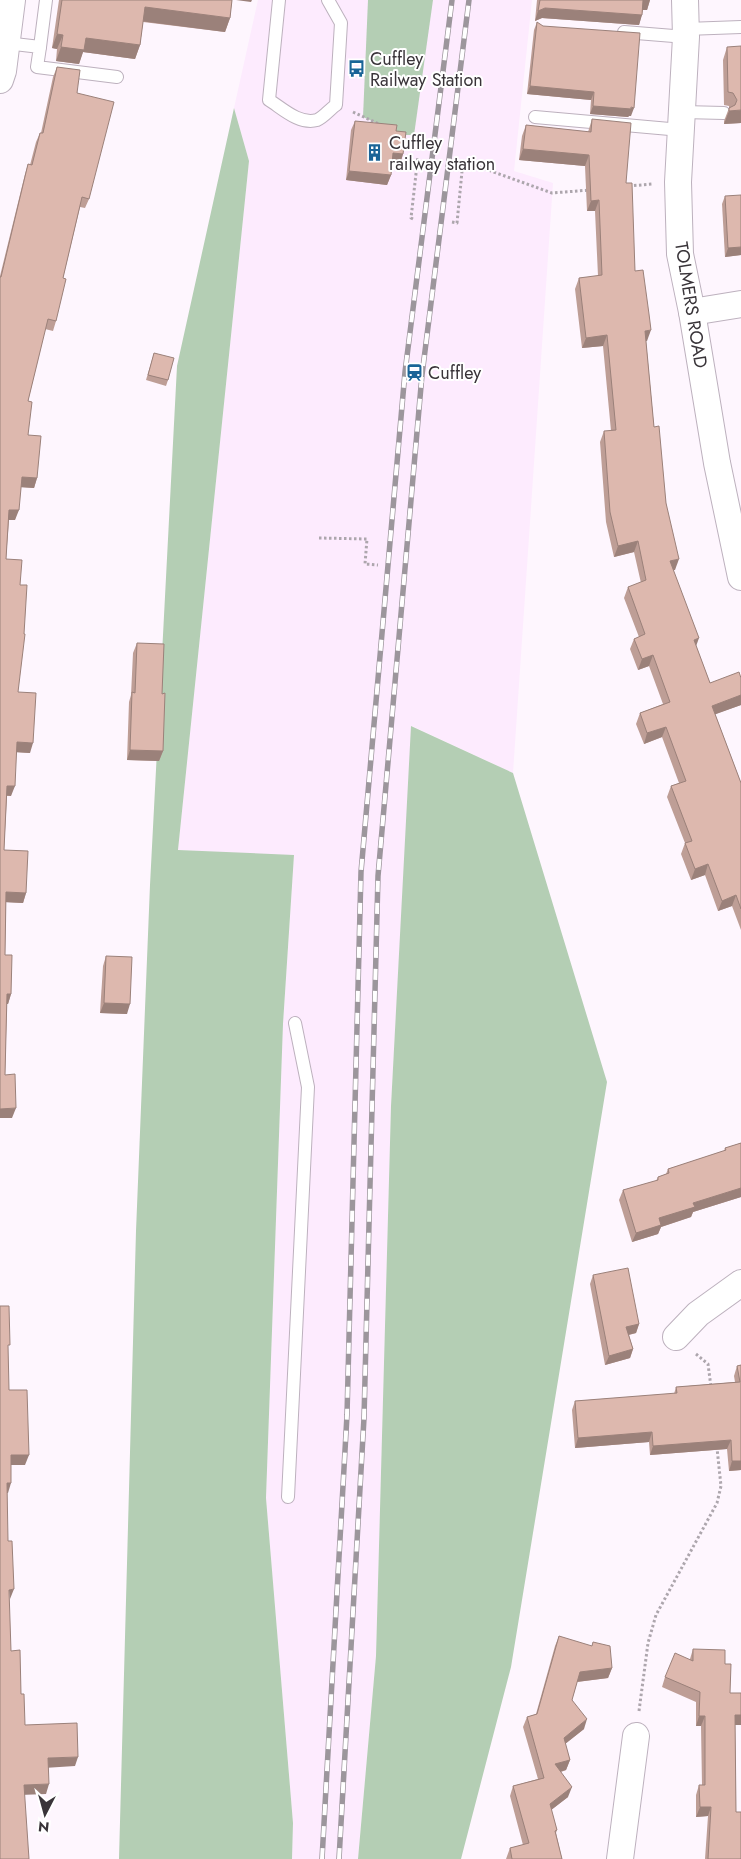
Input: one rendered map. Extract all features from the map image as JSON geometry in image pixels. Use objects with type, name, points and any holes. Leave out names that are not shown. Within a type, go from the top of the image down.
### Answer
[{"type":"street","points":[[0,80],[12,0]]},
{"type":"street","name":"TOLMERS ROAD","points":[[685,0],[686,33],[678,182],[680,254],[692,312],[717,463],[741,577]]},
{"type":"street","points":[[692,312],[741,304]]},
{"type":"street","points":[[676,1337],[698,1314],[741,1284]]},
{"type":"street","points":[[620,1859],[636,1736]]},
{"type":"lane","points":[[46,0],[37,67],[118,77]]},
{"type":"lane","points":[[279,0],[269,100],[295,118],[308,121],[318,120],[336,105],[341,23],[328,0]]},
{"type":"lane","points":[[608,31],[686,33],[741,27]]},
{"type":"lane","points":[[6,43],[40,47]]},
{"type":"lane","points":[[536,117],[682,121],[724,113]]},
{"type":"lane","points":[[288,1497],[308,1087],[295,1022]]},
{"type":"path","points":[[413,219],[411,218],[418,156]]},
{"type":"path","points":[[452,222],[457,223],[463,161],[552,193],[590,190]]},
{"type":"path","points":[[620,187],[678,182]]},
{"type":"path","points":[[319,538],[367,539],[365,564],[378,565]]},
{"type":"path","points":[[676,1337],[708,1364],[711,1392]]},
{"type":"path","points":[[636,1736],[648,1643],[656,1615],[717,1503],[721,1486],[716,1439]]},
{"type":"shaded area","points":[[258,0],[532,0],[514,171],[553,183],[513,773],[412,726],[391,1106],[376,1656],[358,1859],[292,1859],[293,1823],[266,1498],[283,1024],[294,856],[178,850],[249,161],[234,108]]},
{"type":"green space","points":[[368,0],[433,0],[414,135],[403,135],[363,117]]},
{"type":"green space","points":[[234,108],[249,161],[178,850],[294,855],[283,1024],[266,1498],[293,1823],[292,1859],[119,1859],[136,1231],[150,885],[177,366]]},
{"type":"green space","points":[[411,726],[513,773],[607,1082],[511,1667],[461,1859],[358,1859],[376,1656],[391,1106]]},
{"type":"building","points":[[62,0],[232,0],[230,18],[145,7],[140,45],[86,38],[84,50],[61,47],[63,35],[57,34]]},
{"type":"building","points":[[540,0],[643,0],[642,15],[545,8],[538,11]]},
{"type":"building","points":[[537,22],[543,26],[640,33],[634,108],[593,106],[594,92],[530,86]]},
{"type":"building","points":[[741,46],[741,110],[729,111],[729,108],[735,105],[737,100],[733,93],[728,92],[727,47]]},
{"type":"building","points":[[57,67],[80,70],[77,93],[114,102],[89,199],[82,197],[63,278],[66,279],[56,321],[48,319],[28,401],[32,402],[28,435],[41,436],[37,478],[22,477],[19,510],[9,510],[6,559],[22,560],[20,585],[27,585],[25,634],[18,692],[36,693],[33,743],[17,742],[15,786],[7,786],[4,850],[28,851],[26,893],[6,892],[5,955],[12,955],[11,994],[7,994],[5,1075],[15,1074],[16,1108],[0,1109],[0,277],[28,164],[32,165],[40,133],[43,133]]},
{"type":"building","points":[[592,119],[631,123],[626,183],[632,183],[635,271],[643,270],[651,330],[645,331],[654,427],[659,426],[666,503],[679,559],[670,561],[699,638],[694,640],[710,683],[739,672],[741,678],[741,695],[712,706],[741,783],[741,909],[736,895],[722,901],[708,864],[695,869],[685,843],[692,841],[671,786],[686,781],[666,727],[647,733],[640,713],[670,702],[653,655],[642,659],[634,639],[645,634],[628,587],[646,580],[638,541],[618,546],[610,512],[604,431],[616,430],[607,335],[586,338],[579,278],[602,275],[599,200],[591,201],[589,155],[523,149],[526,125],[591,132]]},
{"type":"building","name":"Cuffley railway station","points":[[355,121],[397,125],[396,131],[406,132],[403,154],[393,153],[391,175],[349,171]]},
{"type":"building","points":[[741,195],[741,247],[728,248],[725,196]]},
{"type":"building","points":[[154,353],[174,358],[168,380],[148,375]]},
{"type":"building","points":[[137,643],[164,644],[162,694],[165,693],[163,751],[130,750],[132,692],[135,693]]},
{"type":"building","points":[[106,956],[132,957],[130,1004],[104,1003]]},
{"type":"building","points":[[741,1143],[741,1188],[693,1203],[695,1207],[659,1218],[661,1225],[636,1233],[623,1190],[658,1180],[658,1177],[669,1173],[668,1169],[726,1150],[725,1148]]},
{"type":"building","points":[[628,1268],[639,1324],[626,1327],[633,1349],[609,1356],[593,1275]]},
{"type":"building","points":[[0,1306],[9,1306],[9,1390],[27,1390],[29,1455],[11,1455],[11,1483],[7,1483],[8,1541],[12,1541],[14,1589],[9,1590],[11,1651],[20,1650],[21,1694],[24,1694],[25,1725],[77,1723],[78,1757],[48,1758],[49,1784],[24,1785],[29,1859],[0,1859]]},
{"type":"building","points":[[741,1365],[741,1461],[732,1461],[731,1440],[653,1446],[652,1432],[578,1438],[575,1401],[677,1393],[676,1387],[740,1382],[737,1366]]},
{"type":"building","points":[[559,1636],[592,1646],[593,1642],[610,1646],[612,1668],[580,1672],[572,1700],[587,1719],[564,1738],[570,1760],[555,1764],[572,1787],[550,1804],[562,1859],[512,1859],[510,1848],[529,1843],[513,1786],[544,1778],[527,1717],[537,1714]]},
{"type":"building","points":[[693,1649],[725,1650],[725,1664],[731,1664],[730,1693],[741,1693],[741,1715],[735,1715],[736,1812],[741,1812],[741,1859],[708,1859],[711,1807],[700,1807],[699,1785],[705,1785],[705,1716],[699,1716],[700,1692],[665,1677],[675,1653],[693,1661]]},
{"type":"railway","points":[[322,1859],[347,1415],[361,872],[405,372],[452,0]]},
{"type":"railway","points":[[339,1859],[364,1418],[378,876],[422,375],[469,0]]},
{"type":"place","name":"Cuffley Railway Station","points":[[356,69]]},
{"type":"place","name":"Cuffley railway station","points":[[375,153]]},
{"type":"place","name":"Cuffley","points":[[414,373]]}]
